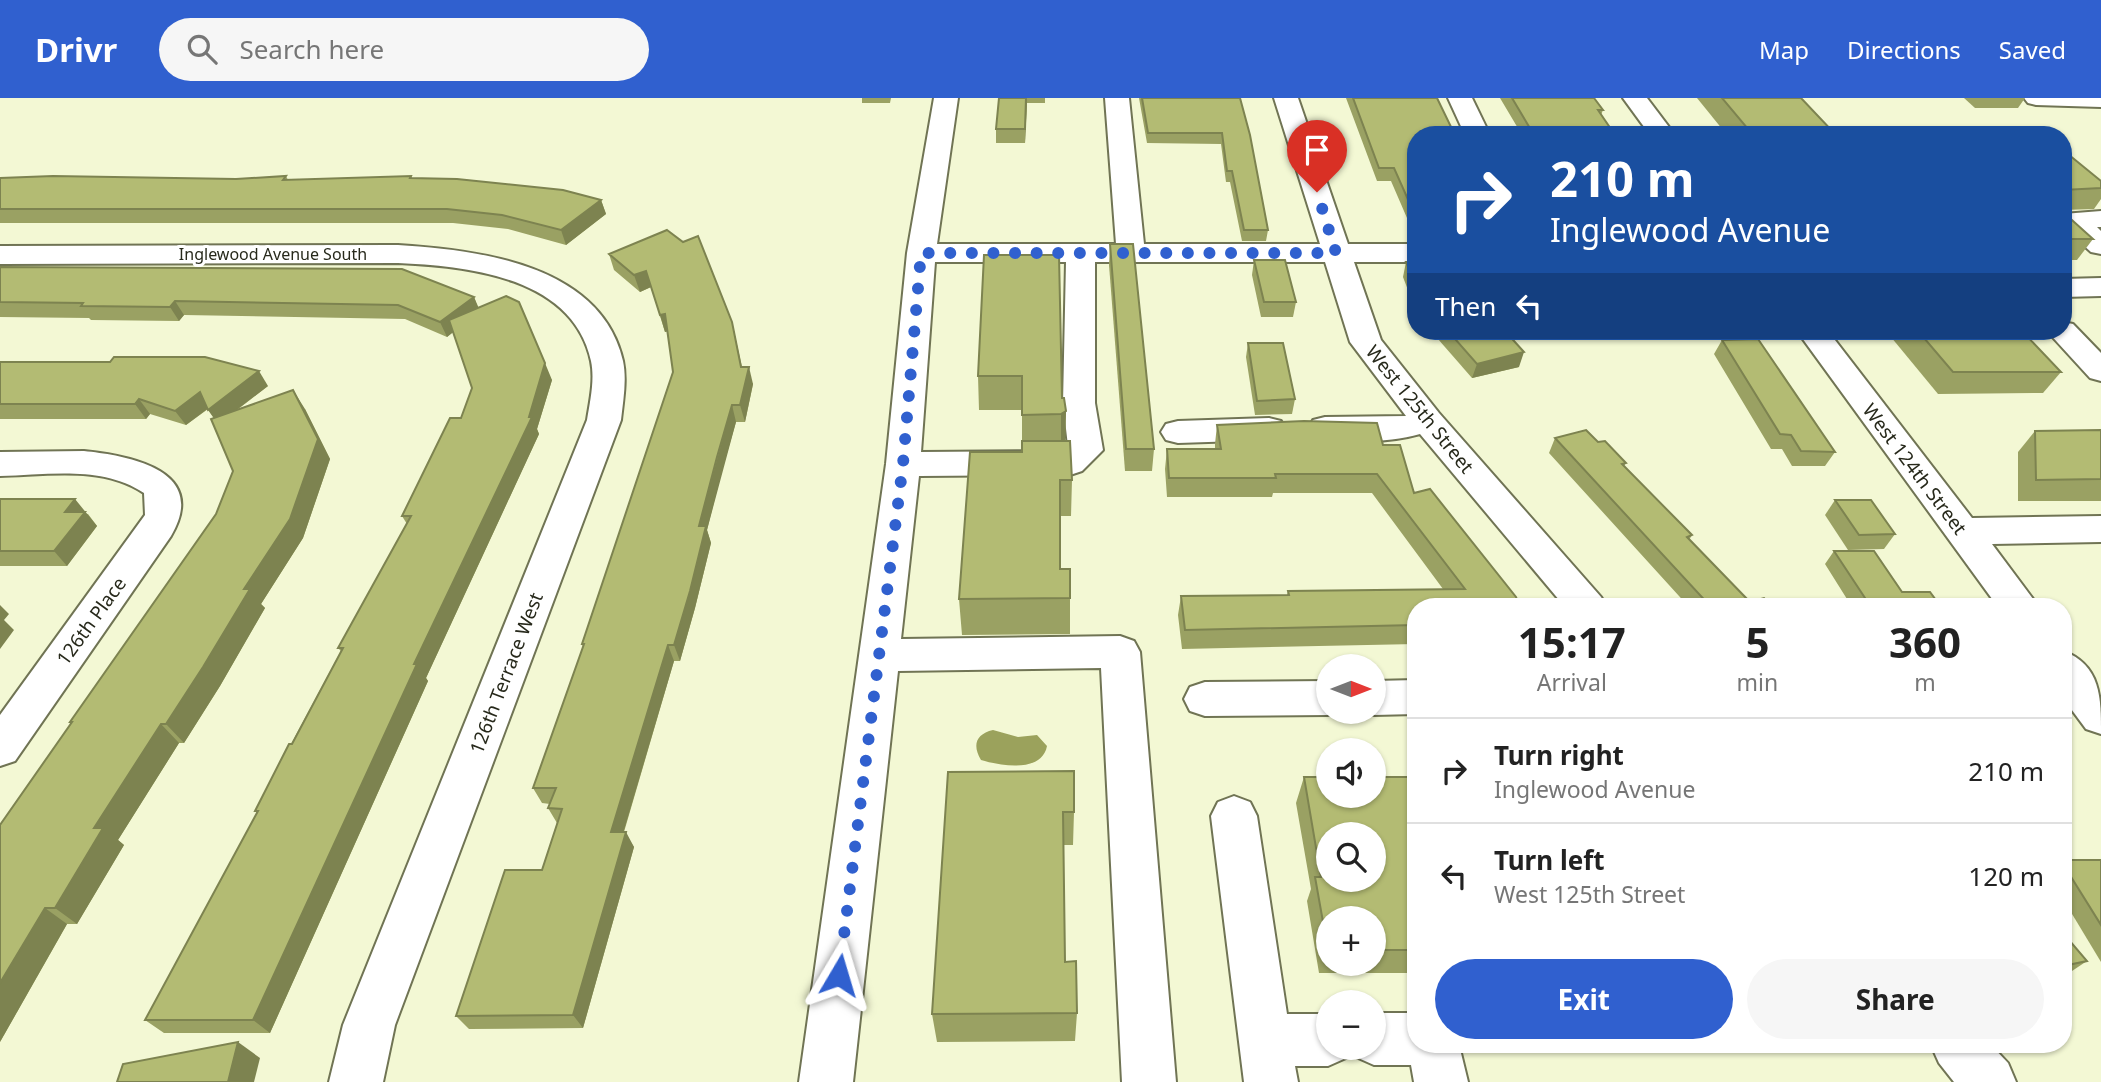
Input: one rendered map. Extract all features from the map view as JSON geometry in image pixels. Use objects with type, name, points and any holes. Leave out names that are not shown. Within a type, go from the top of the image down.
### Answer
[{"type":"street","points":[[825,1082],[903,464],[921,253],[947,98]]},
{"type":"street","points":[[1117,98],[1131,253]]},
{"type":"street","name":"West 125th Street","points":[[1286,98],[1366,342],[1427,422],[1579,598]]},
{"type":"street","points":[[1460,98],[1474,126]]},
{"type":"street","points":[[1635,98],[1656,126]]},
{"type":"street","points":[[2036,98],[2098,101]]},
{"type":"street","points":[[2101,219],[2072,220],[2101,246]]},
{"type":"street","points":[[921,253],[1407,253]]},
{"type":"street","points":[[903,464],[1070,463],[1087,450],[1079,403],[1081,253]]},
{"type":"street","name":"Inglewood Avenue South","points":[[0,254],[424,255],[482,264],[541,283]]},
{"type":"street","name":"126th Terrace West","points":[[356,1082],[369,1025],[604,420],[609,387],[606,359],[598,335],[582,313],[567,299],[541,283]]},
{"type":"street","points":[[2072,288],[2101,287]]},
{"type":"street","name":"West 124th Street","points":[[1819,340],[2012,598]]},
{"type":"street","points":[[2071,340],[2101,371]]},
{"type":"street","points":[[1178,432],[1300,428],[1398,429],[1427,422]]},
{"type":"street","name":"126th Place","points":[[0,464],[109,464],[145,475],[161,488],[163,515],[158,527],[0,748]]},
{"type":"street","points":[[1961,531],[2101,529]]},
{"type":"street","points":[[878,655],[1120,652],[1149,1082]]},
{"type":"street","points":[[2072,679],[2101,717]]},
{"type":"street","points":[[1386,698],[1407,697]]},
{"type":"street","points":[[1205,699],[1316,698]]},
{"type":"street","points":[[1234,816],[1268,1061],[1316,1044]]},
{"type":"street","points":[[1386,1039],[1407,1039]]},
{"type":"street","points":[[1435,1053],[1441,1082]]},
{"type":"street","points":[[1964,1053],[1989,1082]]},
{"type":"shaded area","points":[[993,730],[1018,737],[1037,735],[1047,746],[1044,755],[1029,764],[1020,765],[981,760],[977,741],[983,734]]},
{"type":"building","points":[[999,98],[1026,98],[1025,129],[996,129]]},
{"type":"building","points":[[1142,98],[1240,98],[1250,135],[1268,230],[1244,230],[1232,171],[1227,171],[1222,133],[1148,133]]},
{"type":"building","points":[[1353,98],[1437,98],[1451,126],[1407,126],[1407,197],[1394,168],[1379,168]]},
{"type":"building","points":[[1512,98],[1594,98],[1603,110],[1598,110],[1609,126],[1529,126]]},
{"type":"building","points":[[1722,98],[1801,98],[1827,126],[1745,126]]},
{"type":"building","points":[[2072,157],[2101,181],[2101,188],[2072,190]]},
{"type":"building","points":[[53,176],[236,179],[286,176],[283,180],[411,176],[410,178],[457,179],[563,190],[601,200],[561,230],[502,215],[447,209],[0,209],[0,178]]},
{"type":"building","points":[[2072,220],[2093,239],[2072,239]]},
{"type":"building","points":[[667,230],[683,242],[698,236],[732,322],[741,367],[749,367],[740,405],[732,405],[717,457],[699,526],[706,526],[674,645],[668,645],[611,832],[626,832],[573,1015],[456,1016],[505,870],[542,870],[562,809],[548,808],[556,788],[533,788],[584,644],[673,372],[665,314],[660,315],[646,271],[634,275],[609,254]]},
{"type":"building","points":[[1110,244],[1133,244],[1154,449],[1126,449]]},
{"type":"building","points":[[984,255],[1059,255],[1062,398],[1066,411],[1061,414],[1022,415],[1022,376],[978,376]]},
{"type":"building","points":[[1254,260],[1285,260],[1296,302],[1264,302]]},
{"type":"building","points":[[0,267],[402,269],[474,297],[440,322],[398,305],[175,301],[170,307],[0,302]]},
{"type":"building","points":[[506,296],[519,302],[545,363],[529,417],[532,417],[414,664],[417,664],[253,1020],[145,1020],[258,811],[255,811],[289,744],[292,744],[343,648],[338,648],[411,516],[402,516],[450,418],[461,418],[472,388],[449,320]]},
{"type":"building","points":[[1456,340],[1513,340],[1524,352],[1477,364]]},
{"type":"building","points":[[1722,340],[1759,340],[1835,452],[1801,451],[1791,435],[1780,434]]},
{"type":"building","points":[[1926,340],[2031,340],[2061,372],[1953,372]]},
{"type":"building","points":[[1248,343],[1283,343],[1295,399],[1257,401]]},
{"type":"building","points":[[114,357],[205,357],[259,371],[208,410],[200,392],[175,411],[139,399],[135,404],[0,404],[0,362],[110,362]]},
{"type":"building","points":[[293,390],[318,439],[290,519],[244,589],[250,589],[203,667],[166,724],[161,724],[94,828],[103,828],[55,908],[45,908],[0,983],[0,825],[216,514],[233,471],[211,419]]},
{"type":"building","points":[[1304,421],[1377,423],[1383,445],[1400,445],[1414,493],[1430,489],[1516,598],[1407,598],[1407,625],[1185,630],[1181,596],[1289,595],[1288,591],[1465,589],[1377,474],[1169,478],[1167,449],[1221,449],[1217,425]]},
{"type":"building","points":[[1586,430],[1598,442],[1605,441],[1626,463],[1622,464],[1692,535],[1687,537],[1746,598],[1703,598],[1555,438]]},
{"type":"building","points":[[2101,430],[2101,479],[2036,480],[2035,431]]},
{"type":"building","points":[[1022,441],[1070,441],[1072,480],[1060,480],[1060,569],[1070,569],[1070,598],[959,599],[970,452],[1022,452]]},
{"type":"building","points":[[0,499],[75,499],[65,512],[85,512],[54,551],[0,551]]},
{"type":"building","points":[[1835,500],[1871,500],[1895,534],[1859,535]]},
{"type":"building","points":[[1834,551],[1874,551],[1902,592],[1930,592],[1934,598],[1865,598]]},
{"type":"building","points":[[1074,771],[1074,812],[1063,812],[1065,962],[1076,961],[1077,1013],[932,1014],[948,772]]},
{"type":"building","points":[[1304,777],[1316,777],[1316,808],[1386,808],[1386,777],[1407,777],[1407,950],[1386,950],[1386,906],[1320,906],[1318,892],[1386,892],[1386,822],[1316,822],[1316,848]]},
{"type":"building","points":[[2072,860],[2101,860],[2101,925],[2072,878]]},
{"type":"building","points":[[2072,944],[2087,961],[2072,964]]},
{"type":"building","points":[[238,1042],[228,1082],[117,1082],[123,1064]]},
{"type":"route","points":[[839,975],[903,464],[921,253],[1336,253],[1317,192]]}]
